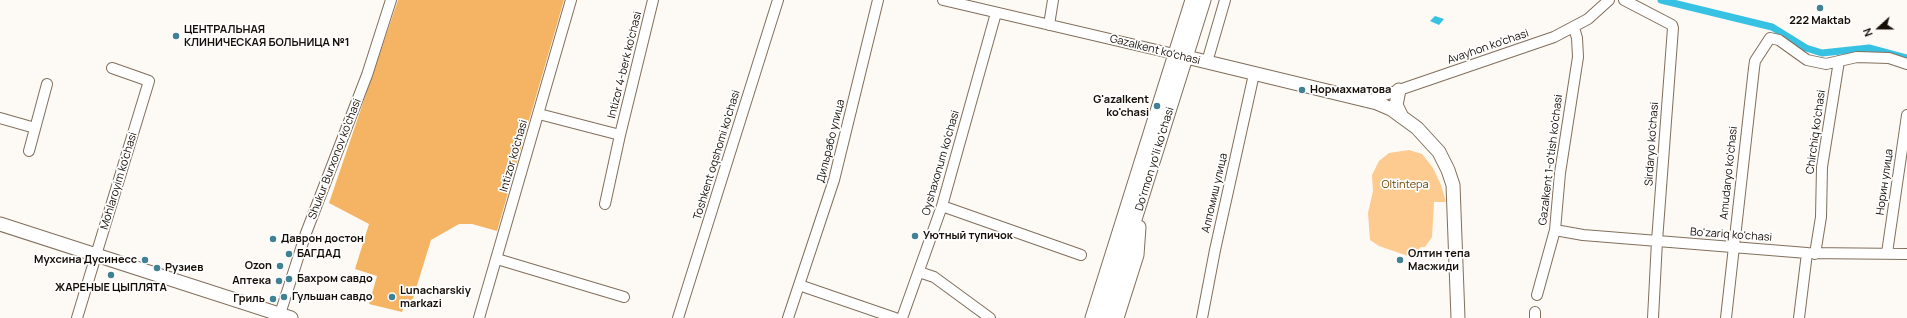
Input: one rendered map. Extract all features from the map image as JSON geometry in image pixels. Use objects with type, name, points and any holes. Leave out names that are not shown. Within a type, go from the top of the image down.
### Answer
[{"type":"main road","name":"Do‘rmon yo‘li ko‘chasi","points":[[1104,318],[1141,202],[1180,56],[1192,0]]},
{"type":"main road","name":"Do‘rmon yo‘li ko‘chasi","points":[[1092,318],[1180,56],[1204,0]]},
{"type":"main road","name":"Gazalkent ko'chasi","points":[[1180,56],[1366,101],[1386,107],[1403,119]]},
{"type":"main road","points":[[1399,90],[1396,105],[1403,119],[1433,155],[1446,180],[1458,318]]},
{"type":"main road","points":[[1117,318],[1137,255],[1141,202]]},
{"type":"main road","points":[[0,224],[95,259],[267,318]]},
{"type":"main road","points":[[0,232],[95,259],[283,317]]},
{"type":"main road","points":[[1452,318],[1453,253]]},
{"type":"street","name":"Shukur Burxonov ko'chasi","points":[[283,317],[306,233],[367,75],[391,0]]},
{"type":"street","name":"Intizor ko'chasi","points":[[479,318],[539,114],[570,0]]},
{"type":"street","name":"Intizor 4-berk ko'chasi","points":[[605,204],[620,135],[653,0]]},
{"type":"street","name":"Toshkent oqshomi ko'chasi","points":[[678,318],[778,0]]},
{"type":"street","name":"Дильрабо улица","points":[[788,318],[834,180],[878,0]]},
{"type":"street","name":"Gazalkent ko'chasi","points":[[943,0],[1180,56]]},
{"type":"street","points":[[1049,25],[1053,0]]},
{"type":"street","points":[[1207,62],[1225,0]]},
{"type":"street","name":"Avayhon ko'chasi","points":[[1366,101],[1554,37],[1574,28],[1596,13],[1609,0]]},
{"type":"street","name":"Sirdaryo ko'chasi","points":[[1624,0],[1672,25],[1673,28],[1657,241],[1653,318]]},
{"type":"street","name":"Oyshaxonum ko'chasi","points":[[902,318],[942,206],[996,13]]},
{"type":"street","name":"Gazalkent 1-o'tish ko'chasi","points":[[1537,295],[1555,230],[1560,173],[1578,57],[1574,28]]},
{"type":"street","name":"Amudaryo ko'chasi","points":[[1726,318],[1747,118],[1755,61],[1770,38],[1773,38],[1807,60],[1826,64],[1839,61]]},
{"type":"street","points":[[1839,61],[1857,57],[1889,58],[1907,64]]},
{"type":"street","name":"Chirchiq ko'chasi","points":[[1799,318],[1811,253],[1821,217],[1822,167],[1839,61]]},
{"type":"street","name":"Mohlaroyim ko'chasi","points":[[76,318],[149,81],[112,68]]},
{"type":"street","name":"Алпомиш улица","points":[[1202,318],[1215,250],[1254,74]]},
{"type":"street","points":[[29,151],[47,84]]},
{"type":"street","name":"Intizor 4-berk ko'chasi","points":[[539,114],[620,135]]},
{"type":"street","name":"Норин улица","points":[[1886,253],[1907,115]]},
{"type":"street","points":[[0,118],[35,128]]},
{"type":"street","points":[[942,206],[1081,255]]},
{"type":"street","name":"Bo'zariq ko'chasi","points":[[1555,230],[1583,235],[1811,253],[1907,254]]},
{"type":"street","points":[[497,259],[624,296]]},
{"type":"street","points":[[919,272],[934,277],[990,318]]},
{"type":"street","points":[[798,285],[894,318]]},
{"type":"green space","name":"Oltintepa","points":[[1409,150],[1422,154],[1433,168],[1441,185],[1446,202],[1434,202],[1432,237],[1425,247],[1421,247],[1411,257],[1379,246],[1370,240],[1368,213],[1373,191],[1372,175],[1379,161],[1389,153]]},
{"type":"shaded area","points":[[398,0],[564,0],[497,231],[472,224],[459,224],[431,240],[410,308],[404,307],[402,312],[369,304],[377,276],[355,269],[369,224],[329,203]]},
{"type":"water","points":[[1435,16],[1444,19],[1439,25],[1430,21]]},
{"type":"waterway","points":[[1661,0],[1772,27],[1806,48],[1822,53],[1869,48],[1907,58]]},
{"type":"place","name":"222 Maktab","points":[[1820,8]]},
{"type":"place","name":"ЦЕНТРАЛЬНАЯ КЛИНИЧЕСКАЯ БОЛЬНИЦА №1","points":[[176,36]]},
{"type":"place","name":"Нормахматова","points":[[1302,90]]},
{"type":"place","name":"G'azalkent ko'chasi","points":[[1157,106]]},
{"type":"place","name":"Уютный тупичок","points":[[915,236]]},
{"type":"place","name":"Даврон достон","points":[[273,239]]},
{"type":"place","name":"БАГДАД","points":[[289,254]]},
{"type":"place","name":"Мухсина Дусинесс","points":[[145,260]]},
{"type":"place","name":"Олтин тепа Масжиди","points":[[1400,260]]},
{"type":"place","name":"Ozon","points":[[280,266]]},
{"type":"place","name":"Рузиев","points":[[157,268]]},
{"type":"place","name":"ЖАРЕНЫЕ ЦЫПЛЯТА","points":[[111,275]]},
{"type":"place","name":"Бахром савдо","points":[[289,279]]},
{"type":"place","name":"Аптека","points":[[279,281]]},
{"type":"place","name":"Гульшан савдо","points":[[284,297]]},
{"type":"place","name":"Lunacharskiy markazi","points":[[392,297]]},
{"type":"place","name":"Гриль","points":[[273,299]]}]
